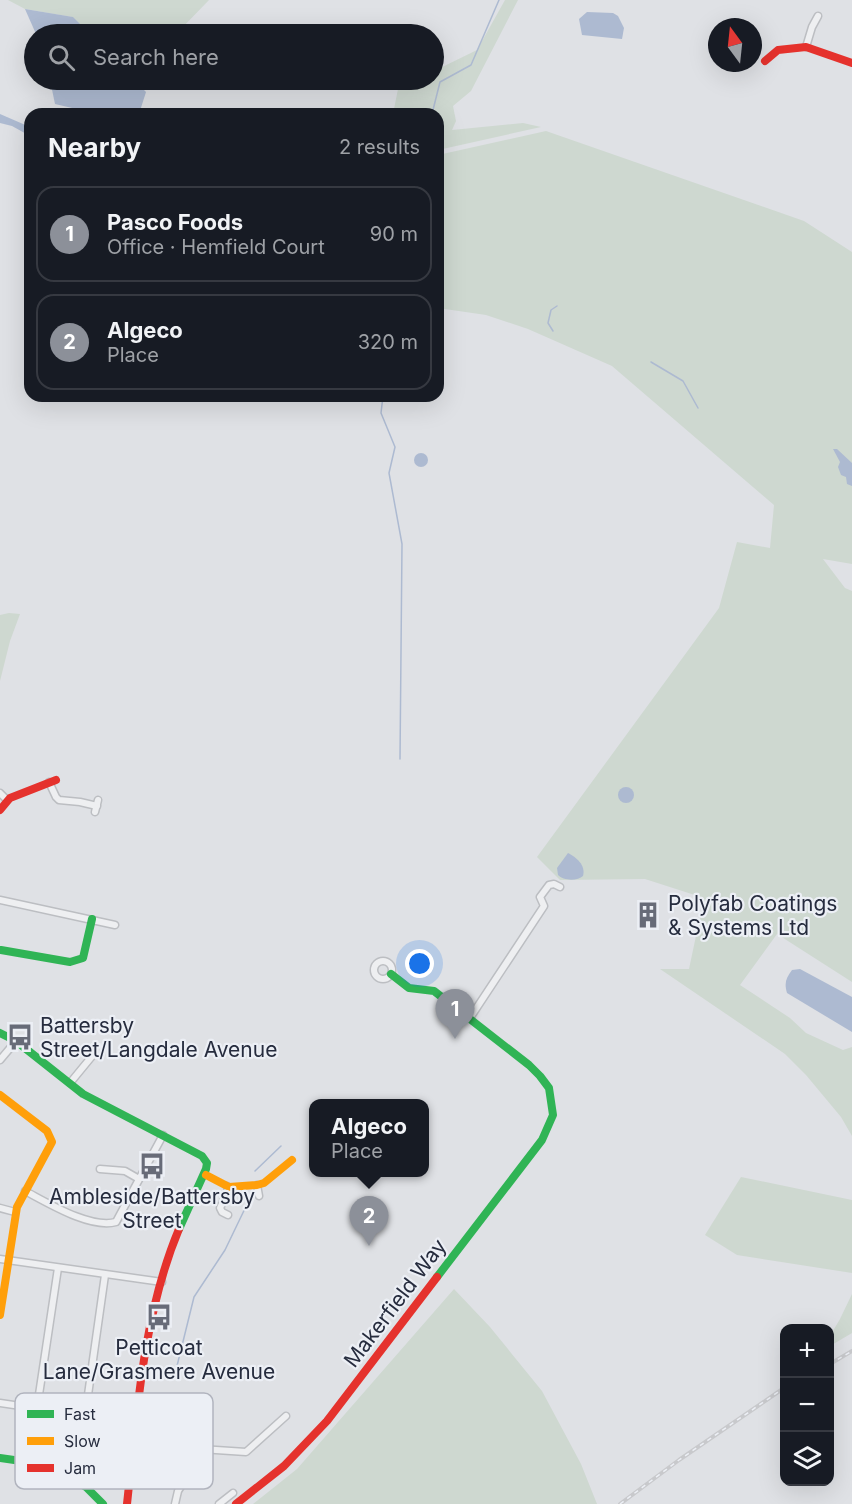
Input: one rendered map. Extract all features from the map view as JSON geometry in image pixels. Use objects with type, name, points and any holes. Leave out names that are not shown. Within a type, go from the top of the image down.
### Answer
[{"type":"street","points":[[806,48],[818,16]]},
{"type":"street","points":[[765,61],[778,50],[806,48],[851,59]]},
{"type":"street","points":[[0,810],[3,797],[52,781],[59,800],[97,806]]},
{"type":"street","points":[[391,975],[409,988],[434,991],[470,1018],[544,906],[540,897],[549,885],[554,884],[560,887]]},
{"type":"street","points":[[0,900],[115,925]]},
{"type":"street","points":[[0,954],[0,950],[70,963],[83,958],[92,920]]},
{"type":"street","name":"Makerfield Way","points":[[236,1504],[284,1466],[327,1421],[542,1140],[553,1115],[549,1088],[529,1065],[470,1018]]},
{"type":"street","points":[[0,1033],[16,1041],[83,1094],[202,1156],[207,1163],[206,1175],[185,1215],[162,1282],[153,1319],[141,1393]]},
{"type":"street","points":[[0,1060],[16,1041]]},
{"type":"street","points":[[70,1083],[93,1055]]},
{"type":"street","points":[[0,1095],[51,1136],[51,1145],[15,1212],[4,1260],[0,1315]]},
{"type":"street","points":[[25,1191],[71,1215],[109,1224],[116,1222],[163,1135]]},
{"type":"street","points":[[206,1175],[227,1186],[257,1185],[264,1183],[292,1160]]},
{"type":"street","points":[[100,1169],[125,1171],[139,1179]]},
{"type":"street","points":[[257,1185],[259,1196]]},
{"type":"street","points":[[227,1186],[228,1191],[220,1208],[228,1215]]},
{"type":"street","points":[[0,1208],[15,1212]]},
{"type":"street","points":[[4,1260],[162,1282]]},
{"type":"street","points":[[39,1393],[58,1268]]},
{"type":"street","points":[[88,1393],[105,1275]]},
{"type":"street","points":[[0,1403],[15,1405]]},
{"type":"street","points":[[213,1450],[246,1452],[286,1416]]},
{"type":"street","points":[[0,1458],[15,1460]]},
{"type":"street","points":[[86,1489],[103,1504]]},
{"type":"street","points":[[127,1504],[129,1489]]},
{"type":"street","points":[[175,1504],[179,1489]]},
{"type":"street","points":[[219,1504],[233,1493]]},
{"type":"shaded area","points":[[8,0],[209,0],[186,24],[79,24],[72,17],[25,9]]},
{"type":"shaded area","points":[[505,0],[518,0],[471,91],[453,106],[456,121],[452,130],[523,123],[541,127],[444,149],[444,108],[394,108],[398,90],[444,90],[444,66],[477,50]]},
{"type":"shaded area","points":[[546,131],[804,221],[852,252],[852,564],[823,559],[845,588],[852,591],[852,982],[777,934],[740,985],[790,1018],[806,1033],[843,1050],[852,1047],[852,1136],[841,1117],[785,1054],[660,969],[689,969],[704,898],[645,879],[560,880],[537,857],[719,608],[737,542],[770,548],[774,505],[612,366],[528,329],[486,315],[444,309],[444,154]]},
{"type":"shaded area","points":[[20,614],[10,641],[0,681],[0,615]]},
{"type":"shaded area","points":[[741,1177],[852,1200],[852,1273],[737,1255],[705,1235]]},
{"type":"shaded area","points":[[454,1289],[490,1327],[542,1391],[581,1464],[597,1504],[253,1504],[297,1469]]},
{"type":"shaded area","points":[[852,1294],[852,1333],[834,1344],[834,1329]]},
{"type":"water","points":[[25,9],[73,17],[80,24],[32,24]]},
{"type":"water","points":[[587,12],[613,13],[618,16],[624,28],[622,39],[582,35],[579,19]]},
{"type":"water","points":[[52,90],[144,90],[146,92],[141,108],[72,108],[55,104]]},
{"type":"water","points":[[0,114],[24,124],[24,133],[12,126],[0,123]]},
{"type":"water","points":[[833,449],[837,449],[852,463],[852,486],[847,484],[846,477],[841,475],[838,467],[840,462]]},
{"type":"water","points":[[421,453],[426,455],[428,460],[426,465],[421,467],[416,465],[414,460],[416,455]]},
{"type":"water","points":[[623,787],[629,787],[634,795],[632,801],[623,803],[618,798],[618,792]]},
{"type":"water","points":[[568,853],[582,865],[584,872],[581,878],[567,879],[558,875],[557,868]]},
{"type":"water","points":[[800,969],[852,997],[852,1032],[787,993],[788,976],[792,970]]},
{"type":"waterway","points":[[444,80],[471,65],[499,0]]},
{"type":"waterway","points":[[434,108],[438,90]]},
{"type":"waterway","points":[[553,331],[548,323],[551,310],[557,306]]},
{"type":"waterway","points":[[651,362],[683,381],[698,408]]},
{"type":"waterway","points":[[382,402],[381,413],[395,447],[389,473],[402,544],[400,759]]},
{"type":"waterway","points":[[255,1171],[281,1146]]},
{"type":"waterway","points":[[175,1374],[194,1297],[225,1250],[251,1196]]},
{"type":"railway","points":[[834,1362],[852,1351]]},
{"type":"railway","points":[[620,1504],[679,1460],[780,1391]]},
{"type":"traffic: fast","points":[[1,950],[70,962],[83,958],[92,919]]},
{"type":"traffic: fast","points":[[391,974],[409,988],[434,991],[529,1065],[549,1088],[553,1115],[542,1140],[437,1277]]},
{"type":"traffic: fast","points":[[0,1033],[16,1041],[83,1094],[202,1156],[207,1163],[206,1169],[179,1229]]},
{"type":"traffic: fast","points":[[0,1458],[15,1460]]},
{"type":"traffic: fast","points":[[88,1489],[103,1504]]},
{"type":"traffic: slow","points":[[0,1095],[47,1131],[52,1142],[17,1207],[0,1315]]},
{"type":"traffic: slow","points":[[206,1175],[229,1187],[257,1185],[264,1183],[292,1160]]},
{"type":"traffic: jam","points":[[765,61],[778,50],[806,47],[852,63]]},
{"type":"traffic: jam","points":[[0,810],[10,798],[56,780]]},
{"type":"traffic: jam","points":[[139,1393],[157,1295],[179,1229]]},
{"type":"traffic: jam","points":[[236,1504],[284,1466],[327,1421],[437,1277]]},
{"type":"traffic: jam","points":[[127,1504],[129,1489]]},
{"type":"place","name":"Polyfab Coatings & Systems Ltd","points":[[648,915]]},
{"type":"place","name":"Battersby Street/Langdale Avenue","points":[[20,1037]]},
{"type":"place","name":"Pasco Foods","points":[[455,1039]]},
{"type":"place","name":"Ambleside/Battersby Street","points":[[152,1166]]},
{"type":"place","name":"Algeco","points":[[369,1246]]},
{"type":"place","name":"Petticoat Lane/Grasmere Avenue","points":[[159,1317]]}]
